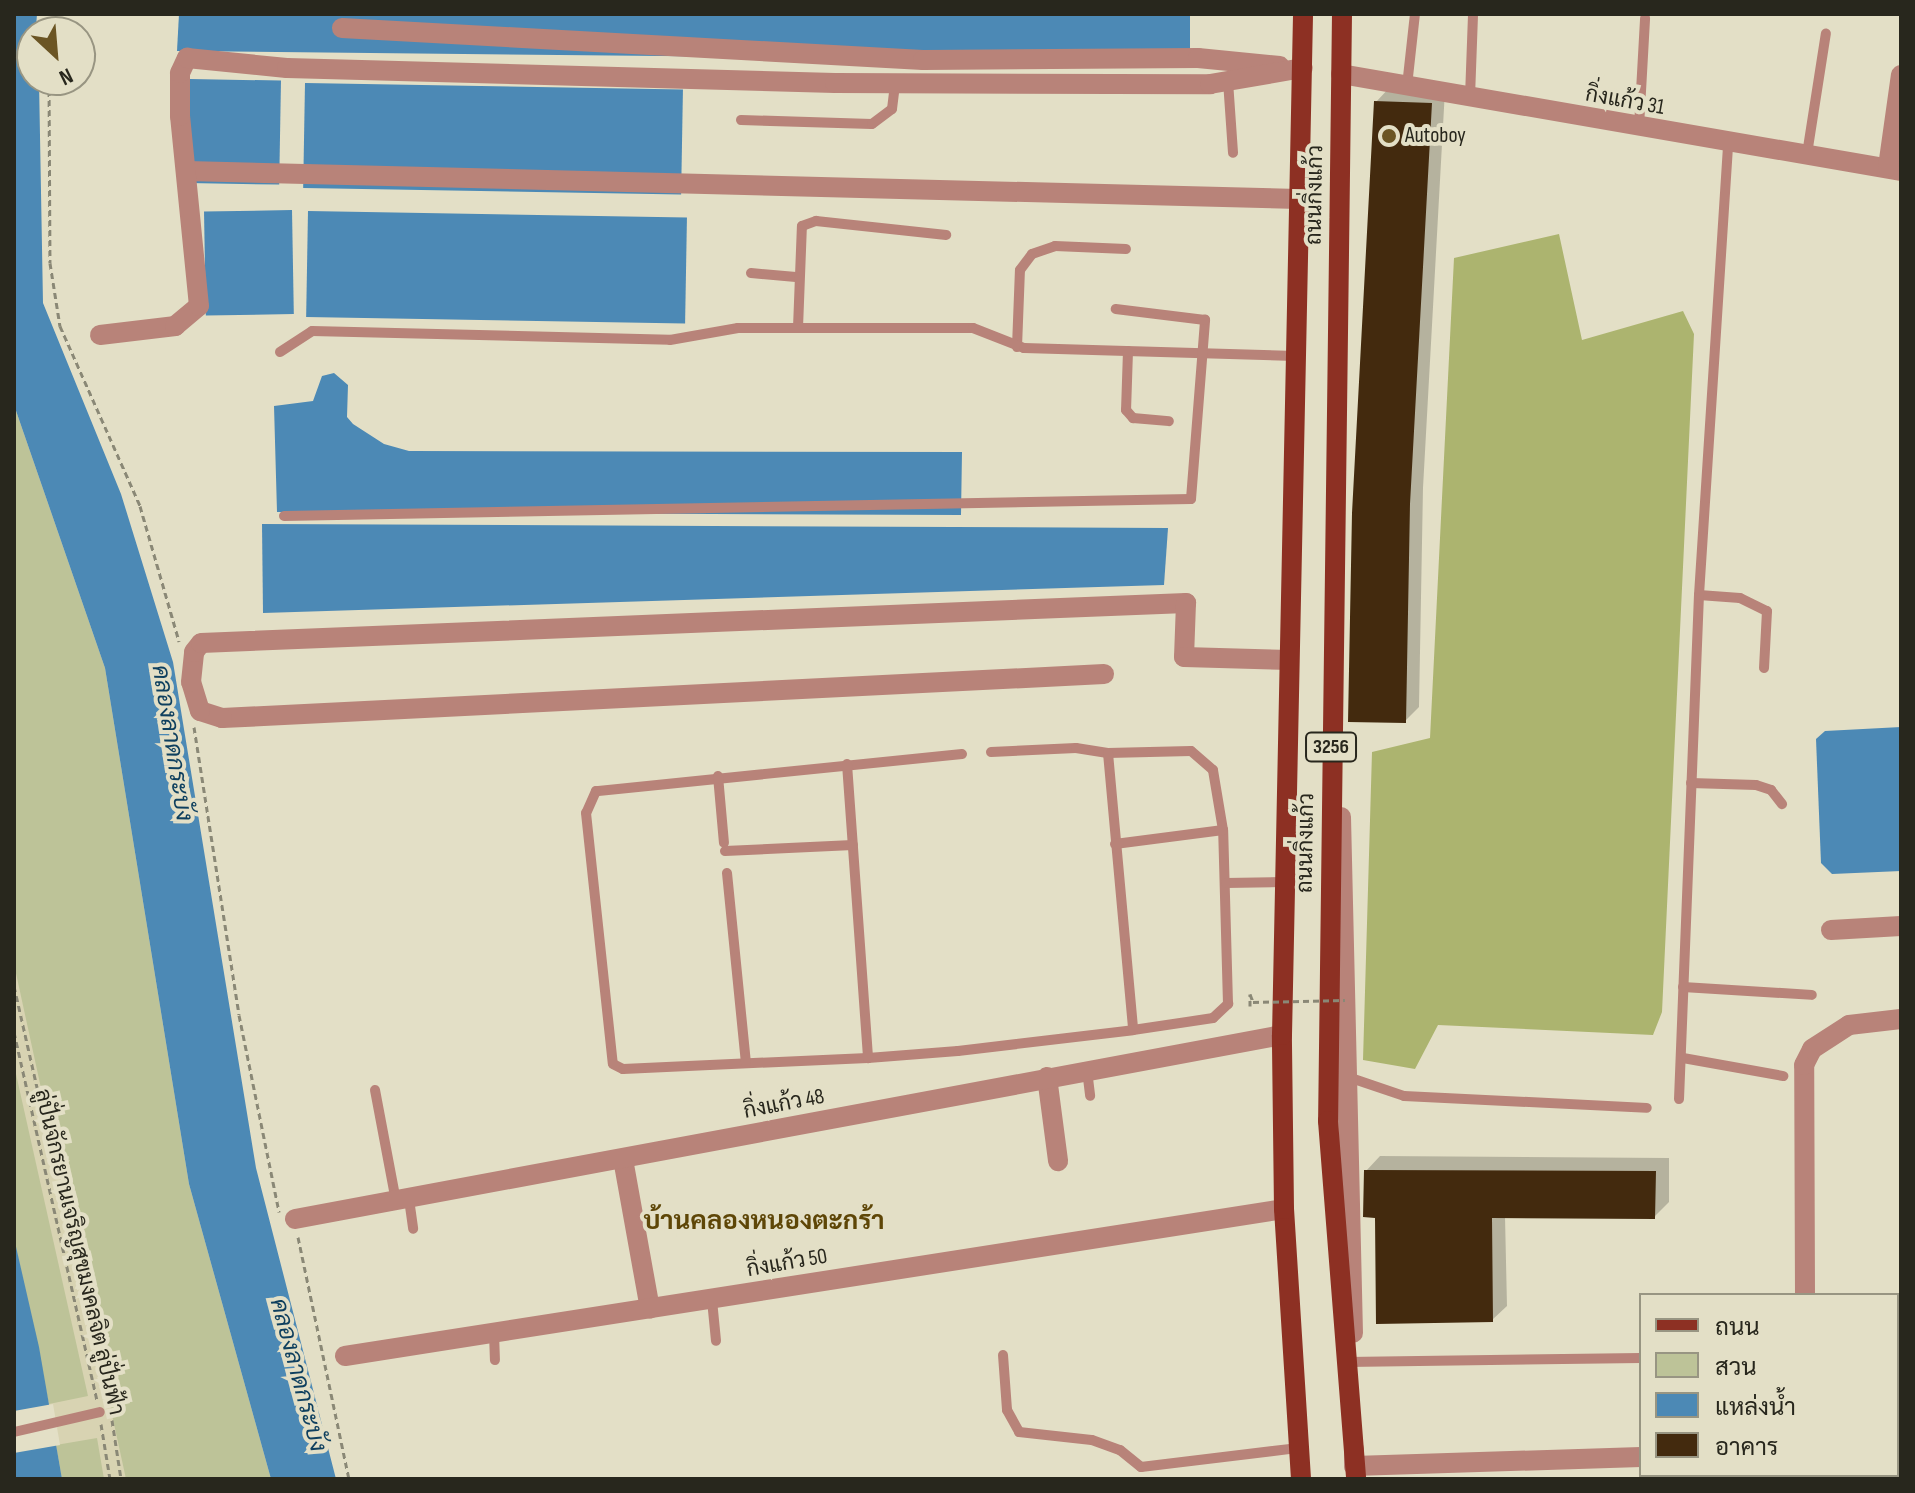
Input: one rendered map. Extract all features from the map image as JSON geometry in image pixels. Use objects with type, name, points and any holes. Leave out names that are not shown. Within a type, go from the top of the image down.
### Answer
[{"type":"main road","name":"ถนนกิ่งแก้ว","points":[[1301,1479],[1284,1209],[1282,1035],[1299,199],[1307,68],[1303,14]]},
{"type":"main road","name":"ถนนกิ่งแก้ว","points":[[1342,14],[1334,480],[1337,1074],[1355,1472]]},
{"type":"street","points":[[342,28],[923,60],[1198,58],[1307,68]]},
{"type":"street","points":[[100,335],[175,326],[196,313],[179,88],[182,62],[187,58],[287,68],[1147,86],[1228,81],[1307,68]]},
{"type":"street","name":"กิ่งแก้ว 31","points":[[1341,74],[1728,144],[1894,169]]},
{"type":"street","points":[[1894,169],[1901,75]]},
{"type":"street","points":[[187,171],[1299,199]]},
{"type":"street","points":[[1104,674],[222,718],[200,711],[191,682],[194,652],[201,643],[1186,603],[1184,657],[1289,660]]},
{"type":"street","points":[[1831,930],[1901,926]]},
{"type":"street","points":[[1805,1293],[1804,1065],[1812,1049],[1849,1025],[1901,1019]]},
{"type":"street","name":"กิ่งแก้ว 48","points":[[295,1219],[1282,1035]]},
{"type":"street","points":[[1047,1077],[1058,1161]]},
{"type":"street","points":[[623,1159],[650,1309]]},
{"type":"street","name":"กิ่งแก้ว 50","points":[[345,1356],[1284,1209]]},
{"type":"street","points":[[1355,1472],[1639,1457]]},
{"type":"lane","points":[[1407,86],[1415,14]]},
{"type":"lane","points":[[1470,97],[1473,14]]},
{"type":"lane","points":[[1639,127],[1645,18]]},
{"type":"lane","points":[[1807,154],[1826,33]]},
{"type":"lane","points":[[1228,81],[1233,153]]},
{"type":"lane","points":[[741,120],[872,124],[892,109],[895,83]]},
{"type":"lane","points":[[1679,1099],[1699,595],[1728,144]]},
{"type":"lane","points":[[798,328],[796,277],[799,234],[807,223],[946,235]]},
{"type":"lane","points":[[1017,347],[1020,270],[1032,254],[1055,246],[1126,249]]},
{"type":"lane","points":[[751,273],[796,277]]},
{"type":"lane","points":[[284,516],[1191,499],[1206,323],[1200,317],[1116,309]]},
{"type":"lane","points":[[280,352],[312,331],[670,340],[727,329],[973,328],[1017,347],[1295,356]]},
{"type":"lane","points":[[1128,351],[1126,410],[1133,418],[1169,421]]},
{"type":"lane","points":[[1699,595],[1758,602],[1767,611],[1764,668]]},
{"type":"lane","points":[[962,754],[604,788],[589,798],[608,1043],[613,1064],[623,1069],[868,1058],[1133,1030],[1223,1012],[1228,1004],[1226,883],[1219,788],[1209,763],[1182,749],[1108,753],[1076,748],[991,752]]},
{"type":"lane","points":[[1108,753],[1133,1030]]},
{"type":"lane","points":[[847,764],[868,1058]]},
{"type":"lane","points":[[718,776],[724,847],[853,845]]},
{"type":"lane","points":[[1691,783],[1756,785],[1771,790],[1782,804]]},
{"type":"lane","points":[[1115,844],[1223,830]]},
{"type":"lane","points":[[727,873],[746,1063]]},
{"type":"lane","points":[[1226,883],[1283,882]]},
{"type":"lane","points":[[1683,987],[1812,995]]},
{"type":"lane","points":[[1683,1058],[1783,1076]]},
{"type":"lane","points":[[1087,1070],[1090,1096]]},
{"type":"lane","points":[[1337,1074],[1404,1096],[1647,1108]]},
{"type":"lane","points":[[375,1090],[413,1229]]},
{"type":"lane","points":[[712,1300],[716,1341]]},
{"type":"lane","points":[[494,1333],[495,1360]]},
{"type":"lane","points":[[1003,1355],[1007,1410],[1019,1432],[1092,1440],[1120,1450],[1141,1473],[1299,1448]]},
{"type":"lane","points":[[1350,1362],[1639,1358]]},
{"type":"lane","points":[[14,1432],[100,1412]]},
{"type":"path","points":[[49,96],[50,263],[60,326],[140,506],[173,606],[181,649]]},
{"type":"path","points":[[193,722],[239,1015],[281,1223],[295,1219],[349,1479]]},
{"type":"path","points":[[14,986],[121,1479]]},
{"type":"path","points":[[1252,1004],[1345,1000]]},
{"type":"path","name":"ลู่ปั่นจักรยานเจริญสุขมงคลจิต ลู่ปั่นฟ้า","points":[[14,1032],[100,1412],[110,1479]]},
{"type":"shaded area","points":[[14,641],[195,1479],[14,1479]]},
{"type":"green space","points":[[1559,234],[1582,340],[1683,311],[1694,334],[1662,1012],[1653,1035],[1438,1025],[1415,1069],[1363,1060],[1372,752],[1430,738],[1454,258]]},
{"type":"green space","points":[[14,405],[105,668],[189,1184],[271,1479],[126,1479],[14,964]]},
{"type":"green space","points":[[14,1065],[88,1396],[49,1404],[14,1238]]},
{"type":"green space","points":[[97,1438],[104,1479],[62,1479],[56,1445]]},
{"type":"water","name":"คลองลาดกระบัง","points":[[14,14],[37,14],[16,16],[16,96],[39,96],[43,303],[121,494],[173,662],[256,1168],[336,1479],[271,1479],[189,1184],[105,668],[14,405]]},
{"type":"water","points":[[179,14],[1190,14],[1190,51],[1140,61],[177,51]]},
{"type":"water","points":[[190,79],[281,81],[279,185],[188,183]]},
{"type":"water","points":[[305,83],[683,90],[681,195],[303,188]]},
{"type":"water","points":[[292,210],[294,314],[206,316],[204,212]]},
{"type":"water","points":[[308,211],[687,218],[685,324],[306,317]]},
{"type":"water","points":[[334,373],[348,385],[347,417],[353,424],[384,444],[409,451],[962,452],[961,515],[277,512],[274,406],[313,401],[322,376]]},
{"type":"water","points":[[262,524],[1168,528],[1164,585],[263,613]]},
{"type":"water","points":[[1901,727],[1901,871],[1832,874],[1821,863],[1816,739],[1825,731]]},
{"type":"water","points":[[14,1238],[39,1347],[62,1479],[14,1479]]},
{"type":"pier","points":[[53,1404],[60,1445],[14,1453],[14,1411]]},
{"type":"building","points":[[1374,101],[1432,103],[1410,504],[1406,723],[1348,722],[1352,513]]},
{"type":"building","points":[[1364,1170],[1656,1171],[1655,1219],[1492,1218],[1493,1322],[1376,1324],[1375,1218],[1363,1217]]},
{"type":"place","name":"Autoboy","points":[[1389,136]]},
{"type":"district","name":"บ้านคลองหนองตะกร้า","points":[[764,1222]]}]
